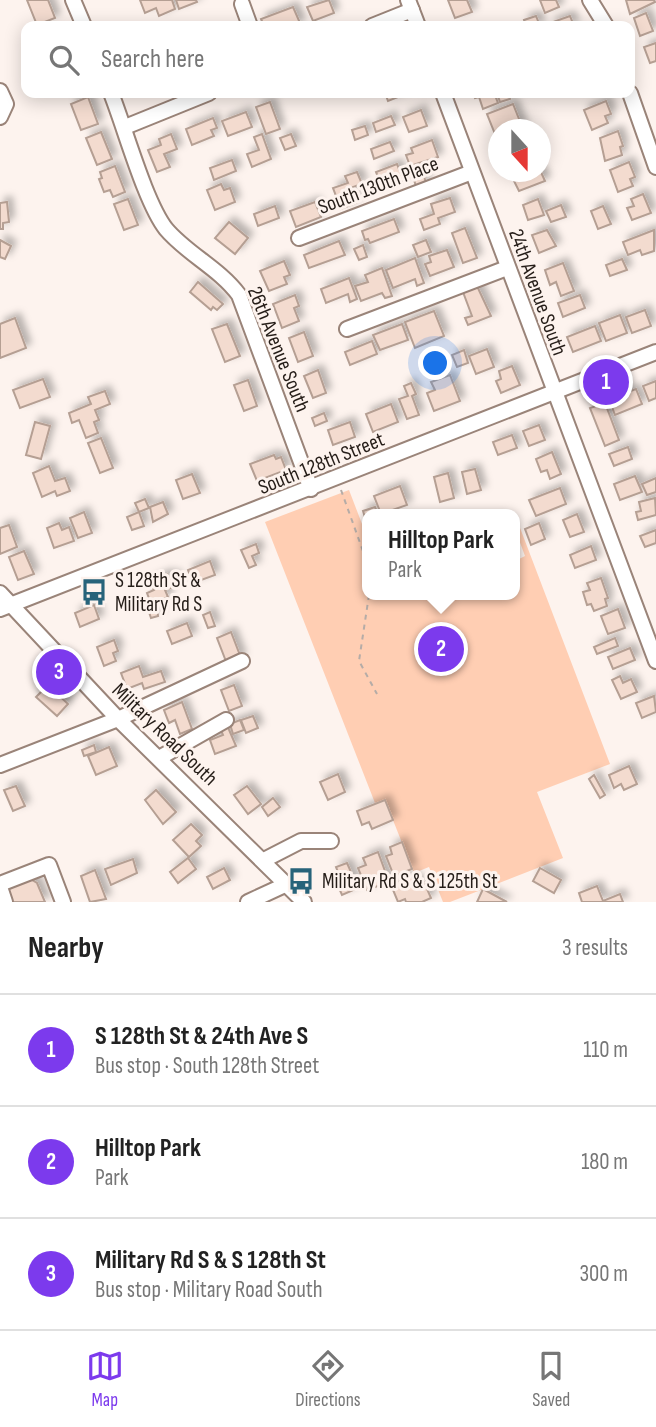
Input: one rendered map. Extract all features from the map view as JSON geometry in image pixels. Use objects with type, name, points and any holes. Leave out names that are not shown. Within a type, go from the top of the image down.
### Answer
[{"type":"street","points":[[74,0],[82,21]]},
{"type":"street","points":[[590,0],[603,21]]},
{"type":"street","points":[[242,4],[248,21]]},
{"type":"street","points":[[381,21],[410,5]]},
{"type":"street","points":[[0,91],[6,104],[0,117]]},
{"type":"street","name":"26th Avenue South","points":[[113,98],[161,221],[179,242],[229,281],[239,295],[311,489]]},
{"type":"street","points":[[124,127],[196,98]]},
{"type":"street","name":"24th Avenue South","points":[[445,98],[553,393],[656,662]]},
{"type":"street","points":[[632,98],[656,167]]},
{"type":"street","name":"South 130th Place","points":[[299,238],[472,172]]},
{"type":"street","points":[[347,329],[507,268]]},
{"type":"street","name":"South 128th Street","points":[[5,608],[656,352]]},
{"type":"street","name":"Military Road South","points":[[0,593],[5,608],[304,902]]},
{"type":"street","points":[[0,765],[118,719],[242,661]]},
{"type":"street","points":[[159,758],[226,720]]},
{"type":"street","points":[[264,860],[301,841],[331,841]]},
{"type":"street","points":[[5,902],[0,886],[49,865],[63,902]]},
{"type":"street","points":[[248,902],[288,884]]},
{"type":"path","points":[[337,479],[362,548]]},
{"type":"path","points":[[368,600],[359,661],[377,694]]},
{"type":"shaded area","points":[[349,490],[362,524],[362,600],[520,600],[520,558],[525,556],[520,542],[520,528],[610,764],[537,792],[563,858],[450,902],[443,902],[429,867],[414,873],[385,800],[375,803],[265,522]]},
{"type":"building","points":[[27,0],[48,0],[55,18],[35,21]]},
{"type":"building","points":[[140,0],[172,0],[175,9],[159,16],[156,8],[145,13]]},
{"type":"building","points":[[176,0],[196,0],[197,2],[179,9]]},
{"type":"building","points":[[329,0],[334,13],[313,21],[307,7]]},
{"type":"building","points":[[448,0],[467,0],[472,12],[455,18]]},
{"type":"building","points":[[540,0],[556,0],[559,7],[545,13]]},
{"type":"building","points":[[626,0],[654,0],[655,2],[630,14]]},
{"type":"building","points":[[293,7],[299,21],[262,21],[261,19]]},
{"type":"building","points":[[646,13],[653,31],[640,36],[634,18]]},
{"type":"building","points":[[536,16],[538,21],[524,21]]},
{"type":"building","points":[[570,16],[572,21],[556,21]]},
{"type":"building","points":[[656,43],[656,61],[650,63],[644,47]]},
{"type":"building","points":[[88,98],[98,124],[81,130],[71,104]]},
{"type":"building","points":[[479,98],[496,98],[498,103],[483,109]]},
{"type":"building","points":[[606,101],[611,114],[605,116],[608,123],[592,130],[584,110]]},
{"type":"building","points":[[270,102],[280,129],[266,134],[256,107]]},
{"type":"building","points":[[513,104],[519,119],[489,119],[487,114]]},
{"type":"building","points":[[421,110],[427,126],[409,132],[403,117]]},
{"type":"building","points":[[246,112],[252,127],[228,136],[222,121]]},
{"type":"building","points":[[391,116],[395,125],[376,132],[373,123]]},
{"type":"building","points":[[213,118],[217,128],[211,130],[214,136],[192,145],[186,129]]},
{"type":"building","points":[[365,126],[368,135],[355,140],[352,130]]},
{"type":"building","points":[[618,131],[623,146],[620,147],[622,155],[605,161],[600,138]]},
{"type":"building","points":[[101,132],[112,159],[97,165],[86,138]]},
{"type":"building","points":[[171,134],[177,149],[164,154],[170,167],[157,172],[148,150],[161,145],[159,139]]},
{"type":"building","points":[[262,134],[271,159],[252,167],[247,154],[259,150],[254,137]]},
{"type":"building","points":[[291,134],[296,146],[285,150],[280,138]]},
{"type":"building","points":[[432,140],[438,157],[410,166],[406,155],[413,153],[411,148]]},
{"type":"building","points":[[390,142],[394,151],[374,159],[371,149]]},
{"type":"building","points":[[232,160],[236,171],[214,180],[210,168]]},
{"type":"building","points":[[629,162],[635,177],[630,179],[633,186],[618,192],[610,170]]},
{"type":"building","points":[[397,164],[404,181],[383,189],[376,172]]},
{"type":"building","points":[[115,166],[125,192],[113,197],[110,190],[104,192],[99,179],[102,178],[100,172]]},
{"type":"building","points":[[357,172],[362,184],[350,188],[356,203],[341,209],[333,188],[348,183],[345,176]]},
{"type":"building","points":[[423,173],[426,183],[416,186],[413,177]]},
{"type":"building","points":[[514,182],[542,182],[519,191]]},
{"type":"building","points":[[221,184],[224,190],[230,188],[235,202],[215,210],[207,190]]},
{"type":"building","points":[[643,194],[651,213],[632,220],[627,208],[634,206],[631,199]]},
{"type":"building","points":[[450,198],[455,212],[438,218],[440,224],[424,230],[420,219],[434,214],[431,204]]},
{"type":"building","points":[[128,199],[138,225],[124,230],[114,204]]},
{"type":"building","points":[[538,199],[544,215],[528,220],[523,205]]},
{"type":"building","points":[[7,202],[9,222],[3,223],[3,229],[0,229],[0,203]]},
{"type":"building","points":[[315,202],[321,217],[296,227],[290,211]]},
{"type":"building","points":[[561,205],[566,217],[551,222],[546,211]]},
{"type":"building","points":[[275,206],[279,218],[258,226],[254,214]]},
{"type":"building","points":[[603,206],[611,224],[598,229],[591,211]]},
{"type":"building","points":[[394,219],[399,232],[370,243],[368,239],[365,240],[362,231]]},
{"type":"building","points":[[229,222],[248,238],[235,254],[215,238]]},
{"type":"building","points":[[465,228],[477,258],[463,263],[452,233]]},
{"type":"building","points":[[547,230],[556,246],[539,253],[532,235]]},
{"type":"building","points":[[654,230],[654,251],[642,255],[640,250],[628,255],[623,242]]},
{"type":"building","points":[[0,240],[11,246],[5,259],[0,257]]},
{"type":"building","points":[[426,240],[431,252],[418,257],[413,245]]},
{"type":"building","points":[[339,241],[345,255],[309,268],[304,255]]},
{"type":"building","points":[[363,245],[367,257],[359,260],[354,249]]},
{"type":"building","points":[[447,250],[454,267],[430,276],[425,264],[431,262],[429,256]]},
{"type":"building","points":[[415,258],[424,283],[417,286],[415,279],[393,288],[386,270]]},
{"type":"building","points":[[622,259],[627,270],[610,276],[606,265]]},
{"type":"building","points":[[284,261],[290,275],[284,277],[287,284],[269,291],[260,271]]},
{"type":"building","points":[[563,263],[574,291],[561,296],[556,282],[550,285],[545,270]]},
{"type":"building","points":[[382,268],[392,296],[385,298],[382,293],[361,301],[355,286],[368,282],[365,275]]},
{"type":"building","points":[[349,278],[357,299],[350,302],[348,294],[326,303],[321,289]]},
{"type":"building","points":[[198,282],[223,304],[217,310],[213,307],[211,310],[190,292]]},
{"type":"building","points":[[477,286],[491,316],[468,325],[465,318],[472,316],[463,292]]},
{"type":"building","points":[[295,295],[299,306],[294,308],[299,321],[282,328],[273,304]]},
{"type":"building","points":[[580,295],[585,308],[563,317],[558,303]]},
{"type":"building","points":[[645,310],[651,326],[632,333],[626,317]]},
{"type":"building","points":[[434,311],[444,336],[415,348],[405,322]]},
{"type":"building","points":[[620,315],[627,333],[606,341],[599,323]]},
{"type":"building","points":[[15,318],[26,348],[0,358],[0,324]]},
{"type":"building","points":[[227,324],[240,356],[225,362],[212,329]]},
{"type":"building","points":[[402,324],[408,340],[380,350],[373,335]]},
{"type":"building","points":[[595,326],[601,341],[573,352],[567,337]]},
{"type":"building","points":[[304,332],[313,356],[298,362],[289,338]]},
{"type":"building","points":[[372,341],[377,354],[350,365],[345,352]]},
{"type":"building","points":[[487,349],[494,367],[476,374],[469,356]]},
{"type":"building","points":[[464,350],[468,363],[457,367],[452,355]]},
{"type":"building","points":[[512,366],[520,385],[501,393],[496,381],[501,379],[499,371]]},
{"type":"building","points":[[318,370],[326,393],[313,398],[304,376]]},
{"type":"building","points":[[450,375],[460,401],[434,411],[427,393],[435,390],[431,382]]},
{"type":"building","points":[[43,379],[50,397],[20,408],[13,390]]},
{"type":"building","points":[[248,380],[257,406],[244,411],[234,385]]},
{"type":"building","points":[[656,381],[656,398],[649,401],[643,386]]},
{"type":"building","points":[[411,383],[416,394],[412,396],[419,415],[407,419],[399,399],[408,396],[404,386]]},
{"type":"building","points":[[636,389],[642,404],[615,415],[609,399]]},
{"type":"building","points":[[105,391],[110,404],[95,410],[99,420],[94,422],[98,433],[86,438],[79,420],[72,423],[69,413],[91,404],[88,397]]},
{"type":"building","points":[[605,403],[619,440],[605,446],[590,408]]},
{"type":"building","points":[[391,404],[398,422],[373,432],[366,414]]},
{"type":"building","points":[[324,413],[327,421],[315,426],[312,418]]},
{"type":"building","points":[[35,422],[50,426],[41,459],[26,455]]},
{"type":"building","points":[[350,422],[355,437],[333,445],[328,430]]},
{"type":"building","points":[[539,425],[545,440],[529,446],[523,431]]},
{"type":"building","points":[[512,435],[517,448],[498,455],[493,442]]},
{"type":"building","points":[[101,438],[113,468],[100,473],[88,443]]},
{"type":"building","points":[[628,447],[632,459],[614,466],[609,454]]},
{"type":"building","points":[[552,452],[561,474],[550,479],[547,470],[541,472],[536,459]]},
{"type":"building","points":[[274,455],[276,459],[281,457],[286,470],[257,481],[250,464]]},
{"type":"building","points":[[49,466],[55,481],[65,478],[70,491],[57,496],[55,491],[42,497],[33,473]]},
{"type":"building","points":[[475,469],[481,490],[467,494],[462,472]]},
{"type":"building","points":[[448,473],[454,498],[440,502],[434,477]]},
{"type":"building","points":[[192,474],[200,493],[183,499],[176,480]]},
{"type":"building","points":[[635,476],[642,492],[620,500],[614,484]]},
{"type":"building","points":[[656,478],[656,492],[647,495],[642,484]]},
{"type":"building","points":[[400,486],[407,505],[395,509],[379,509],[374,496]]},
{"type":"building","points":[[560,488],[566,504],[536,516],[529,500]]},
{"type":"building","points":[[655,498],[656,515],[638,520],[636,512],[641,511],[639,502]]},
{"type":"building","points":[[145,499],[149,508],[139,512],[135,503]]},
{"type":"building","points":[[163,502],[168,514],[153,522],[150,507]]},
{"type":"building","points":[[84,512],[92,533],[78,538],[70,518]]},
{"type":"building","points":[[139,512],[144,526],[132,530],[127,517]]},
{"type":"building","points":[[577,514],[584,532],[570,537],[563,520]]},
{"type":"building","points":[[59,523],[62,530],[69,527],[74,541],[54,548],[47,528]]},
{"type":"building","points":[[539,523],[545,539],[531,545],[525,529]]},
{"type":"building","points":[[9,525],[17,547],[0,554],[0,528]]},
{"type":"building","points":[[656,530],[656,543],[645,547],[640,536]]},
{"type":"building","points":[[256,544],[259,553],[252,556],[256,565],[249,568],[241,550]]},
{"type":"building","points":[[591,546],[596,560],[575,568],[570,555]]},
{"type":"building","points":[[24,551],[34,574],[18,580],[9,557]]},
{"type":"building","points":[[210,561],[215,575],[193,583],[188,570]]},
{"type":"building","points":[[167,574],[169,577],[175,575],[179,585],[165,590],[168,597],[157,602],[158,616],[151,618],[146,603],[150,601],[147,593],[154,590],[150,581]]},
{"type":"building","points":[[601,578],[608,598],[605,599],[607,606],[594,611],[591,604],[587,605],[583,592],[590,590],[587,583]]},
{"type":"building","points":[[94,605],[99,619],[80,627],[75,613]]},
{"type":"building","points":[[618,609],[625,628],[608,634],[601,616]]},
{"type":"building","points":[[210,612],[215,626],[208,628],[203,615]]},
{"type":"building","points":[[187,623],[192,636],[172,644],[167,631]]},
{"type":"building","points":[[231,632],[241,658],[227,664],[217,638]]},
{"type":"building","points":[[615,638],[618,646],[597,654],[594,647]]},
{"type":"building","points":[[114,640],[118,651],[113,653],[116,661],[104,666],[97,647]]},
{"type":"building","points":[[630,648],[635,660],[613,669],[608,657]]},
{"type":"building","points":[[139,666],[143,677],[161,671],[165,682],[144,689],[142,683],[127,689],[121,673]]},
{"type":"building","points":[[620,676],[623,683],[631,679],[637,692],[621,699],[612,680]]},
{"type":"building","points":[[48,685],[68,704],[57,716],[36,697]]},
{"type":"building","points":[[234,685],[242,706],[229,711],[221,690]]},
{"type":"building","points":[[654,696],[656,712],[642,718],[636,703]]},
{"type":"building","points":[[182,702],[192,729],[180,734],[175,720],[169,723],[164,710]]},
{"type":"building","points":[[253,716],[258,728],[246,733],[241,720]]},
{"type":"building","points":[[240,720],[244,730],[233,734],[230,724]]},
{"type":"building","points":[[227,725],[236,746],[215,754],[210,740],[223,735],[220,728]]},
{"type":"building","points":[[94,745],[96,752],[84,756],[82,750]]},
{"type":"building","points":[[109,747],[117,766],[96,775],[88,756]]},
{"type":"building","points":[[629,766],[637,784],[624,790],[621,784],[614,788],[609,775]]},
{"type":"building","points":[[338,774],[345,792],[328,800],[320,782]]},
{"type":"building","points":[[594,775],[605,795],[600,798],[589,779]]},
{"type":"building","points":[[16,786],[25,806],[13,811],[4,790]]},
{"type":"building","points":[[247,786],[261,804],[248,814],[234,795]]},
{"type":"building","points":[[156,790],[176,812],[163,824],[145,800]]},
{"type":"building","points":[[273,798],[280,807],[268,816],[262,807]]},
{"type":"building","points":[[385,800],[393,820],[372,829],[369,822],[362,825],[357,811]]},
{"type":"building","points":[[191,824],[202,835],[196,841],[201,846],[189,857],[173,840]]},
{"type":"building","points":[[402,842],[412,869],[394,876],[386,856],[392,854],[390,847]]},
{"type":"building","points":[[378,852],[389,882],[367,890],[358,868],[366,865],[363,858]]},
{"type":"building","points":[[188,858],[196,869],[178,883],[170,872]]},
{"type":"building","points":[[133,859],[137,873],[111,885],[105,869]]},
{"type":"building","points":[[347,863],[358,888],[342,895],[335,879],[340,877],[336,867]]},
{"type":"building","points":[[224,868],[230,880],[213,889],[207,877]]},
{"type":"building","points":[[540,868],[561,880],[554,893],[533,881]]},
{"type":"building","points":[[95,870],[106,899],[90,902],[81,876]]},
{"type":"building","points":[[414,876],[417,885],[424,882],[431,898],[422,902],[406,902],[405,899],[398,902],[391,885]]},
{"type":"building","points":[[27,877],[37,883],[45,902],[8,902],[8,885]]},
{"type":"building","points":[[597,886],[603,901],[620,894],[623,902],[582,902],[579,893]]},
{"type":"building","points":[[483,889],[507,902],[477,902]]},
{"type":"place","name":"S 128th St & 24th Ave S","points":[[606,382]]},
{"type":"place","name":"S 128th St & Military Rd S","points":[[94,592]]},
{"type":"place","name":"Hilltop Park","points":[[441,649]]},
{"type":"place","name":"Military Rd S & S 128th St","points":[[59,672]]},
{"type":"place","name":"Military Rd S & S 125th St","points":[[301,881]]}]
